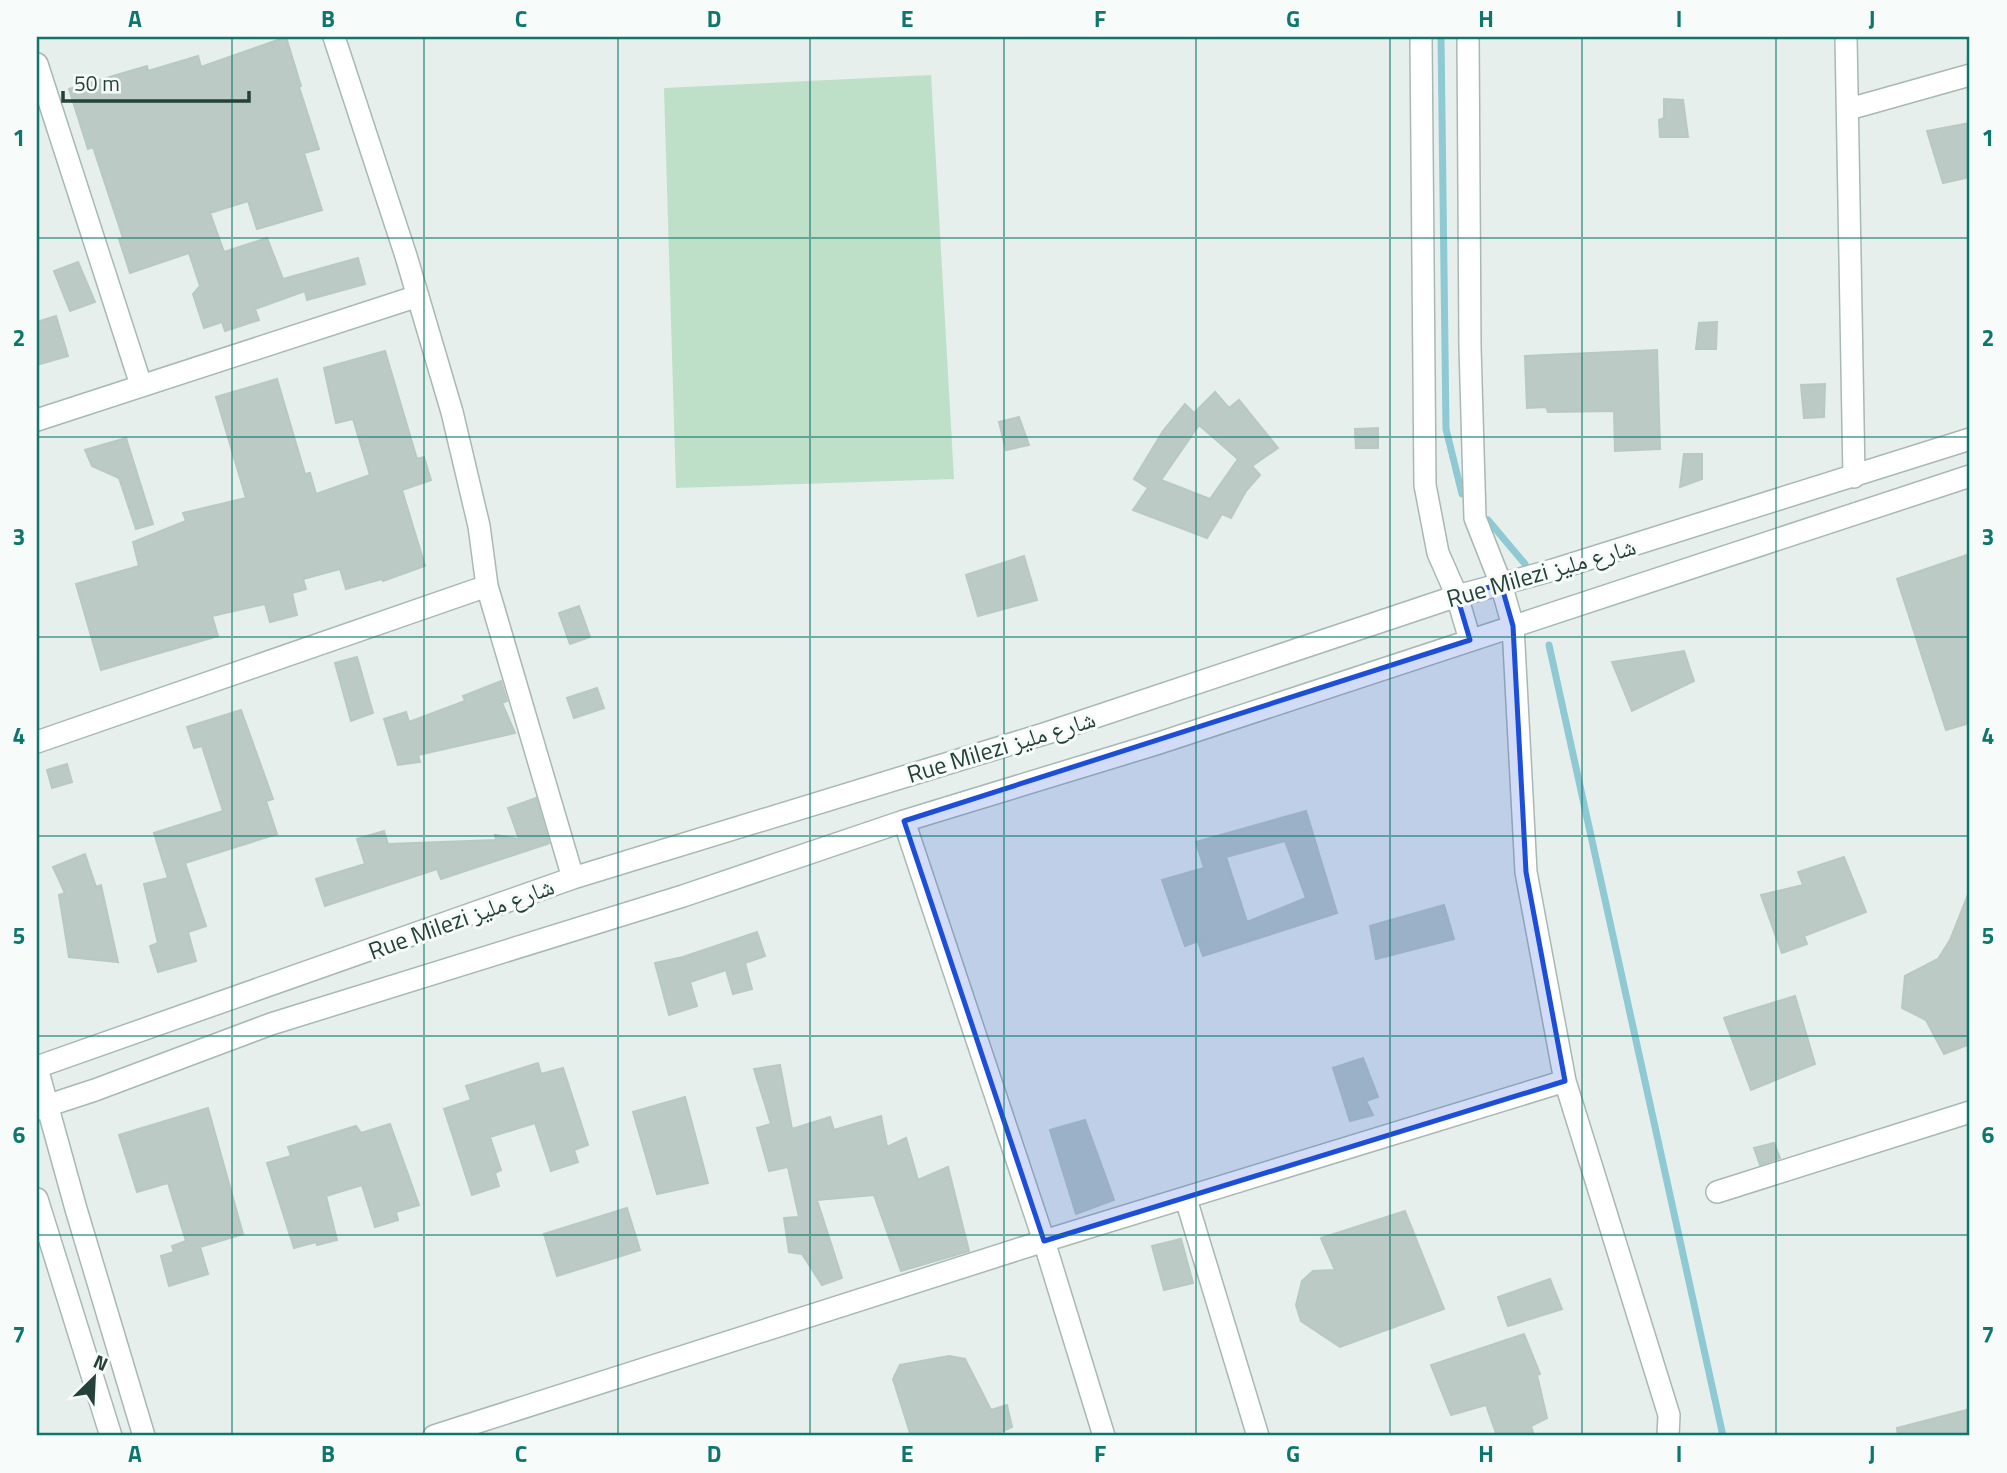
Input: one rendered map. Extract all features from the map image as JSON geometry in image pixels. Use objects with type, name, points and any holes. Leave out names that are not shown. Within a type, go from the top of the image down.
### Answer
[{"type":"street","points":[[334,37],[418,296],[452,412],[479,526],[487,586],[573,878]]},
{"type":"street","points":[[1421,37],[1425,485],[1438,553],[1457,596],[1470,639]]},
{"type":"street","points":[[1468,37],[1470,347],[1475,518],[1501,583],[1513,626],[1526,872],[1565,1081],[1669,1415],[1668,1436]]},
{"type":"street","points":[[1846,37],[1854,477]]},
{"type":"street","points":[[37,64],[141,385]]},
{"type":"street","points":[[1849,109],[1970,75]]},
{"type":"street","points":[[37,420],[418,296]]},
{"type":"street","name":"Rue Milezi شارع مليز","points":[[144,1436],[76,1209],[42,1107],[37,1068],[573,878],[1047,733],[1457,596],[1553,570],[1970,439]]},
{"type":"street","name":"Rue Milezi شارع مليز","points":[[42,1107],[271,1024],[682,896],[904,821],[1156,744],[1970,476]]},
{"type":"street","points":[[37,742],[487,586]]},
{"type":"street","points":[[904,821],[1044,1241],[1104,1436]]},
{"type":"street","points":[[433,1436],[1044,1241],[1565,1081]]},
{"type":"street","points":[[1717,1192],[1970,1112]]},
{"type":"street","points":[[37,1199],[111,1436]]},
{"type":"street","points":[[1186,1199],[1258,1436]]},
{"type":"highlighted area","points":[[1501,584],[1513,626],[1526,872],[1565,1081],[1044,1241],[904,821],[1470,640],[1457,596]]},
{"type":"green space","points":[[931,75],[954,479],[676,488],[664,88]]},
{"type":"building","points":[[286,37],[319,149],[304,153],[322,210],[257,229],[248,201],[210,213],[224,252],[267,238],[283,279],[358,258],[365,284],[307,300],[305,291],[255,309],[259,320],[225,331],[222,322],[204,328],[193,294],[200,286],[189,253],[130,273],[119,239],[123,238],[93,147],[88,149],[69,89],[147,66],[148,71],[198,56],[201,67]]},
{"type":"building","points":[[1664,99],[1683,100],[1688,137],[1660,137],[1659,120],[1664,118]]},
{"type":"building","points":[[1970,123],[1970,177],[1943,183],[1927,131]]},
{"type":"building","points":[[78,262],[95,302],[70,311],[54,271]]},
{"type":"building","points":[[56,316],[68,356],[37,365],[37,322]]},
{"type":"building","points":[[1717,322],[1716,349],[1696,349],[1699,323]]},
{"type":"building","points":[[1657,350],[1660,449],[1615,451],[1614,411],[1548,412],[1546,407],[1527,408],[1525,356]]},
{"type":"building","points":[[385,351],[417,459],[424,457],[431,480],[402,490],[425,566],[383,581],[382,579],[346,589],[340,569],[303,579],[306,589],[292,593],[297,615],[270,622],[265,604],[212,616],[218,636],[101,670],[76,584],[139,566],[133,542],[186,521],[183,513],[246,498],[216,397],[277,379],[305,474],[310,473],[316,494],[370,475],[353,419],[336,423],[324,368]]},
{"type":"building","points":[[1825,384],[1824,417],[1804,418],[1801,385]]},
{"type":"building","points":[[1215,392],[1229,408],[1239,400],[1278,448],[1252,466],[1260,475],[1246,491],[1231,518],[1222,514],[1207,538],[1133,510],[1148,488],[1134,479],[1163,431],[1185,404],[1194,413]],"holes":[[[1199,425],[1238,459],[1210,499],[1161,480]]]},
{"type":"building","points":[[1019,417],[1029,445],[1006,450],[999,422]]},
{"type":"building","points":[[1378,428],[1378,448],[1356,448],[1355,429]]},
{"type":"building","points":[[126,438],[153,524],[136,529],[119,478],[92,466],[85,450]]},
{"type":"building","points":[[1684,454],[1702,454],[1702,479],[1680,487]]},
{"type":"building","points":[[1970,554],[1970,723],[1946,730],[1897,579]]},
{"type":"building","points":[[1024,556],[1037,600],[978,616],[966,575]]},
{"type":"building","points":[[579,606],[590,637],[570,644],[559,613]]},
{"type":"building","points":[[1684,651],[1694,681],[1632,711],[1612,662]]},
{"type":"building","points":[[357,657],[373,713],[351,721],[335,663]]},
{"type":"building","points":[[501,681],[507,701],[502,703],[515,733],[418,755],[420,762],[398,765],[384,719],[406,712],[409,722],[465,701],[463,696]]},
{"type":"building","points":[[597,688],[604,708],[574,718],[567,698]]},
{"type":"building","points":[[241,710],[273,799],[266,801],[277,834],[185,863],[206,926],[188,932],[196,961],[158,972],[150,946],[158,943],[144,884],[168,878],[154,833],[223,811],[202,746],[194,748],[187,727]]},
{"type":"building","points":[[67,764],[72,782],[52,788],[47,770]]},
{"type":"building","points":[[536,798],[549,843],[441,879],[437,869],[325,906],[316,879],[365,864],[357,839],[384,831],[388,844],[496,840],[495,835],[519,839],[508,808]]},
{"type":"building","points":[[1306,811],[1337,913],[1203,956],[1198,942],[1228,930],[1185,946],[1162,880],[1204,868],[1196,842]],"holes":[[[1285,841],[1306,898],[1247,922],[1226,857]]]},
{"type":"building","points":[[85,854],[96,887],[101,885],[118,962],[69,957],[59,895],[65,893],[53,867]]},
{"type":"building","points":[[1844,857],[1866,912],[1804,936],[1807,944],[1782,953],[1761,895],[1803,885],[1798,872]]},
{"type":"building","points":[[1969,892],[1970,1044],[1944,1054],[1926,1020],[1902,1008],[1905,976],[1938,959],[1950,940]]},
{"type":"building","points":[[1444,905],[1454,939],[1376,959],[1370,926]]},
{"type":"building","points":[[757,932],[765,956],[745,963],[752,989],[733,994],[726,970],[690,982],[697,1006],[669,1015],[655,963],[683,957]]},
{"type":"building","points":[[1795,996],[1815,1064],[1751,1090],[1724,1018]]},
{"type":"building","points":[[1363,1058],[1378,1097],[1366,1101],[1373,1115],[1350,1121],[1333,1068]]},
{"type":"building","points":[[538,1063],[541,1074],[563,1068],[588,1145],[574,1150],[578,1162],[551,1171],[535,1123],[490,1137],[501,1170],[495,1173],[499,1186],[472,1195],[444,1109],[471,1100],[466,1086]]},
{"type":"building","points":[[780,1065],[792,1129],[830,1117],[834,1130],[881,1116],[887,1147],[906,1138],[918,1180],[948,1167],[969,1251],[901,1271],[874,1195],[817,1200],[842,1278],[822,1285],[802,1254],[789,1252],[784,1218],[799,1217],[788,1167],[769,1171],[757,1128],[771,1124],[754,1069]]},
{"type":"building","points":[[685,1097],[708,1183],[657,1194],[633,1112]]},
{"type":"building","points":[[208,1108],[243,1234],[200,1247],[208,1274],[169,1286],[161,1256],[174,1252],[172,1246],[186,1241],[168,1183],[137,1192],[119,1135]]},
{"type":"building","points":[[1085,1120],[1114,1200],[1076,1214],[1050,1130]]},
{"type":"building","points":[[390,1124],[419,1205],[396,1212],[398,1220],[375,1227],[362,1185],[326,1196],[337,1240],[294,1248],[267,1163],[291,1156],[288,1147],[356,1126],[361,1133]]},
{"type":"building","points":[[1774,1143],[1780,1158],[1760,1165],[1754,1148]]},
{"type":"building","points":[[627,1208],[640,1250],[557,1276],[544,1234]]},
{"type":"building","points":[[1405,1211],[1444,1309],[1340,1347],[1301,1321],[1296,1305],[1302,1281],[1313,1271],[1335,1270],[1321,1238]]},
{"type":"building","points":[[1181,1239],[1193,1283],[1164,1290],[1152,1246]]},
{"type":"building","points":[[1550,1279],[1562,1309],[1508,1326],[1498,1297]]},
{"type":"building","points":[[1524,1334],[1540,1374],[1537,1375],[1547,1418],[1531,1426],[1534,1436],[1497,1436],[1486,1405],[1451,1415],[1431,1365]]},
{"type":"building","points":[[949,1356],[965,1359],[991,1410],[1007,1405],[1012,1427],[993,1436],[911,1436],[893,1379],[900,1365]]},
{"type":"building","points":[[1970,1409],[1970,1436],[1898,1436],[1897,1428]]},
{"type":"waterway","points":[[1441,37],[1446,429],[1462,494]]},
{"type":"waterway","points":[[1488,520],[1525,564]]},
{"type":"waterway","points":[[1549,645],[1723,1436]]}]
